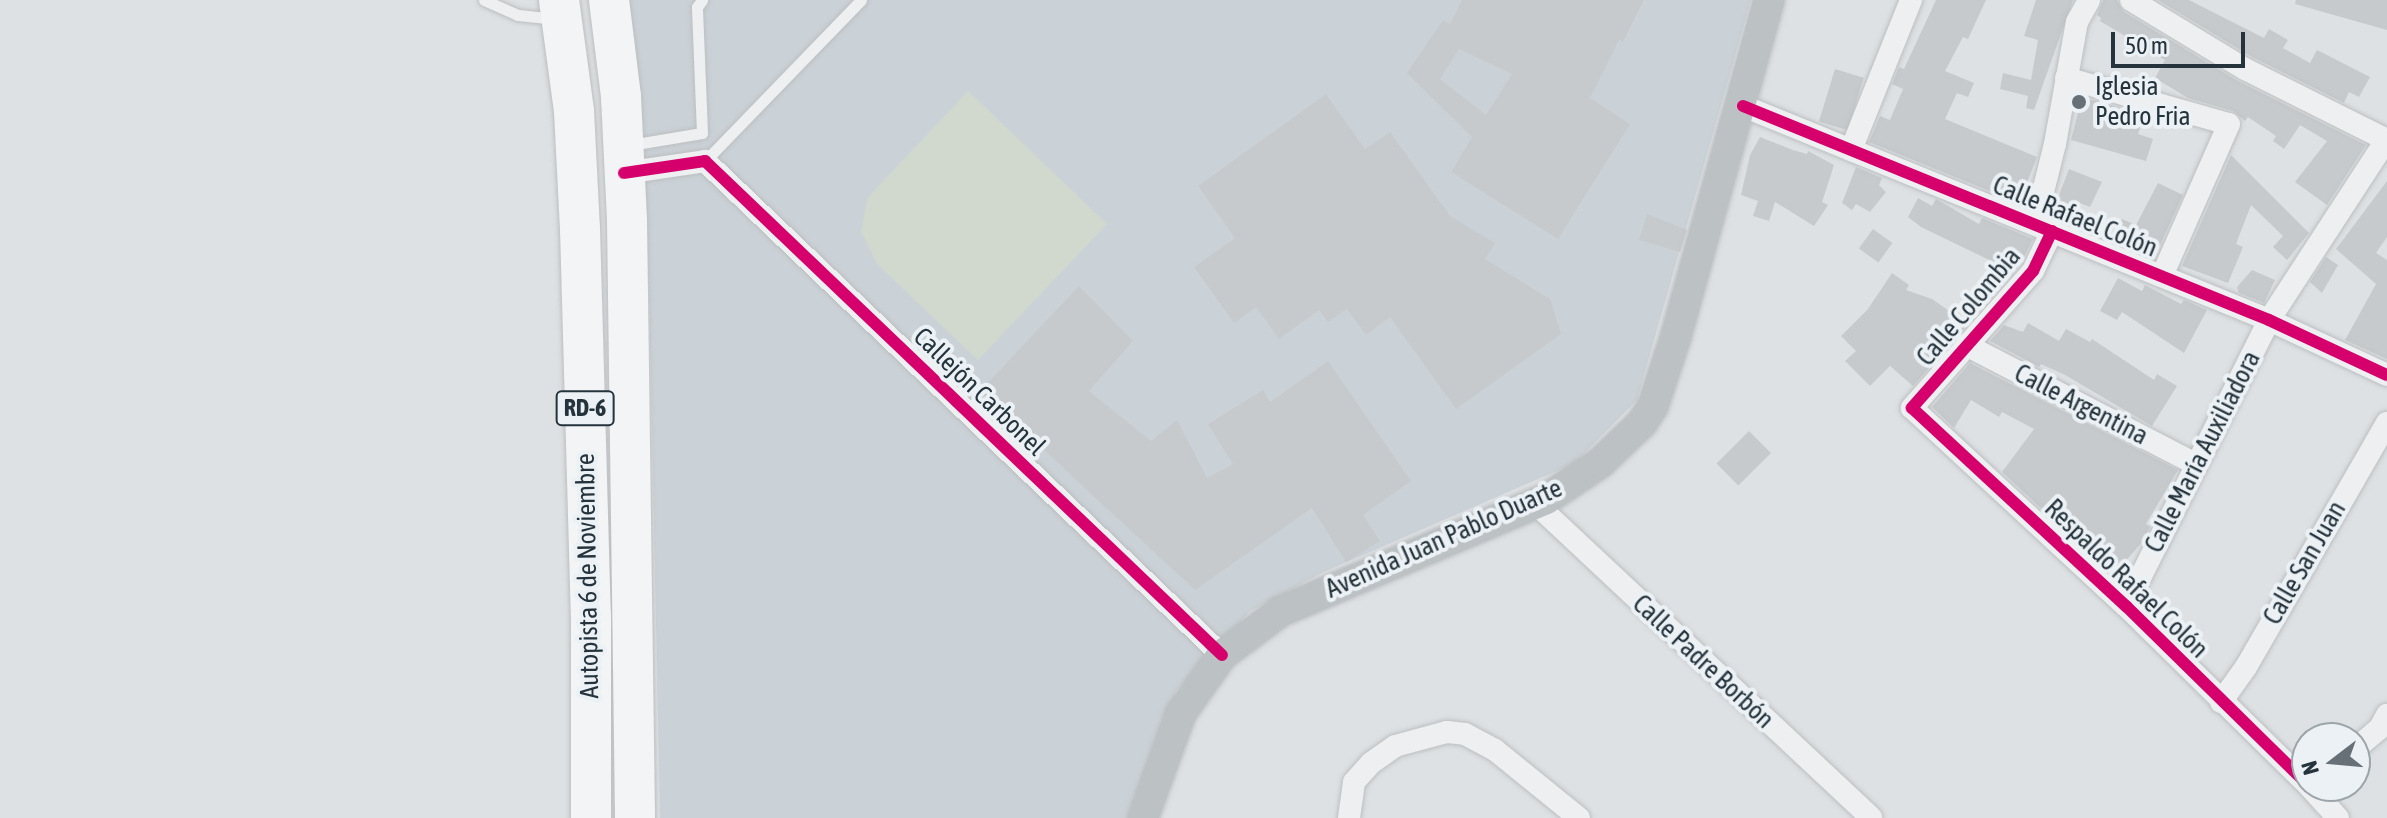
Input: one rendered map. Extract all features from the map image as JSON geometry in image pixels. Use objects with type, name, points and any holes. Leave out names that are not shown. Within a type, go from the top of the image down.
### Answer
[{"type":"highway","name":"Autopista 6 de Noviembre","points":[[609,0],[624,160],[632,385],[635,818]]},
{"type":"highway","name":"Autopista 6 de Noviembre","points":[[561,10],[574,111],[581,244],[591,615],[591,818]]},
{"type":"main road","name":"Avenida Juan Pablo Duarte","points":[[1143,818],[1181,713],[1222,655],[1281,611],[1536,504],[1600,463],[1636,430],[1653,406],[1743,106],[1769,0]]},
{"type":"street","points":[[1851,150],[1911,0]]},
{"type":"street","name":"Calle Colombia","points":[[1912,408],[2033,271],[2044,227],[2077,22],[2089,0]]},
{"type":"street","points":[[2131,0],[2245,69],[2387,140]]},
{"type":"street","points":[[2066,78],[2229,124],[2162,276]]},
{"type":"street","name":"Calle Rafael Colón","points":[[1743,106],[2269,320],[2387,375]]},
{"type":"street","name":"Calle María Auxiliadora","points":[[2126,606],[2269,320],[2387,140]]},
{"type":"street","points":[[624,160],[705,161]]},
{"type":"street","name":"Callejón Carbonel","points":[[705,161],[1222,655]]},
{"type":"street","name":"Calle Argentina","points":[[1966,345],[2196,464]]},
{"type":"street","name":"Respaldo Rafael Colón","points":[[1912,408],[2126,606],[2291,768]]},
{"type":"street","name":"Calle San Juan","points":[[2221,702],[2246,667],[2387,423]]},
{"type":"street","name":"Calle Padre Borbón","points":[[1536,504],[1871,818]]},
{"type":"street","points":[[1349,818],[1354,782],[1371,763],[1395,746],[1447,732],[1465,734],[1495,750],[1579,818]]},
{"type":"street","name":"Respaldo Rafael Colón","points":[[2324,802],[2338,818]]},
{"type":"lane","points":[[484,0],[518,15],[561,10]]},
{"type":"lane","points":[[624,160],[702,133],[697,7],[702,0]]},
{"type":"lane","points":[[705,161],[861,0]]},
{"type":"shaded area","points":[[629,0],[1751,0],[1637,400],[1575,463],[1324,572],[1250,611],[1175,692],[1136,818],[660,818],[649,286],[634,33]]},
{"type":"shaded area","points":[[968,91],[1107,224],[978,360],[877,264],[861,231],[868,197]]},
{"type":"building","points":[[1462,0],[1644,0],[1623,42],[1619,40],[1590,98],[1630,124],[1558,239],[1451,172],[1472,137],[1407,73],[1443,20],[1450,24]],"holes":[[[1459,49],[1512,74],[1486,115],[1440,79]]]},
{"type":"building","points":[[1936,0],[1986,0],[1968,39],[1963,37],[1945,71],[1974,83],[1968,97],[1957,93],[1945,119],[2037,157],[2019,203],[1869,142],[1880,116],[1890,120],[1903,89],[1892,84],[1899,67],[1904,69]]},
{"type":"building","points":[[2036,0],[2073,0],[2034,110],[2026,108],[2028,96],[2000,89],[2003,73],[2031,80],[2038,40],[2024,36]]},
{"type":"building","points":[[2103,0],[2117,0],[2124,12],[2238,81],[2366,145],[2327,205],[2295,182],[2327,141],[2300,125],[2284,149],[2273,141],[2276,136],[2248,117],[2245,121],[2233,111],[2188,98],[2155,78],[2165,60],[2100,21],[2097,15]]},
{"type":"building","points":[[2158,0],[2189,0],[2264,38],[2269,29],[2288,40],[2283,48],[2310,63],[2317,50],[2370,77],[2359,97],[2349,92],[2344,103],[2252,57]]},
{"type":"building","points":[[2296,0],[2387,0],[2387,30],[2295,4]]},
{"type":"building","points":[[1835,69],[1864,78],[1848,130],[1819,122]]},
{"type":"building","points":[[1326,94],[1365,149],[1390,132],[1450,216],[1495,243],[1485,259],[1550,299],[1561,334],[1456,409],[1390,317],[1366,335],[1347,309],[1328,322],[1319,310],[1279,339],[1256,307],[1234,323],[1194,267],[1235,238],[1198,186]]},
{"type":"building","points":[[2082,97],[2131,111],[2130,115],[2143,119],[2138,134],[2153,139],[2146,161],[2071,140]]},
{"type":"building","points":[[1760,137],[1793,150],[1807,154],[1808,151],[1834,165],[1822,202],[1828,205],[1814,226],[1775,202],[1769,221],[1753,216],[1758,201],[1741,195],[1750,155]]},
{"type":"building","points":[[2231,155],[2309,233],[2287,260],[2273,247],[2283,236],[2251,205],[2236,244],[2243,247],[2228,283],[2182,266]]},
{"type":"building","points":[[1856,167],[1882,178],[1879,185],[1886,192],[1870,212],[1856,204],[1852,210],[1842,203]]},
{"type":"building","points":[[2069,169],[2102,182],[2090,207],[2077,202],[2071,218],[2053,211]]},
{"type":"building","points":[[2387,181],[2387,237],[2376,253],[2387,260],[2387,359],[2345,340],[2376,284],[2336,249]]},
{"type":"building","points":[[2158,183],[2183,195],[2157,252],[2114,236],[2122,219],[2136,225]]},
{"type":"building","points":[[1918,198],[1932,206],[1936,199],[1979,224],[1982,218],[2033,239],[2014,272],[1921,227],[1908,217]]},
{"type":"building","points":[[1647,214],[1687,230],[1680,252],[1639,240]]},
{"type":"building","points":[[1873,229],[1892,243],[1878,263],[1859,248]]},
{"type":"building","points":[[2326,257],[2338,265],[2322,293],[2310,282]]},
{"type":"building","points":[[2252,270],[2275,280],[2264,303],[2239,293],[2237,287]]},
{"type":"building","points":[[1892,273],[1909,285],[1906,290],[1932,299],[1968,324],[1913,386],[1890,366],[1870,386],[1845,361],[1856,351],[1841,336],[1868,309]]},
{"type":"building","points":[[2118,278],[2142,291],[2145,285],[2181,304],[2184,300],[2207,310],[2184,353],[2122,312],[2117,320],[2100,311]]},
{"type":"building","points":[[1079,286],[1133,341],[1089,391],[1151,441],[1177,420],[1207,478],[1233,464],[1208,424],[1263,390],[1270,402],[1328,361],[1411,481],[1363,515],[1380,541],[1346,562],[1312,508],[1195,590],[980,391]]},
{"type":"building","points":[[2028,323],[2059,341],[2066,329],[2090,342],[2092,339],[2154,380],[2157,374],[2177,386],[2152,426],[2065,375],[2041,364],[2039,367],[1990,341],[2004,325],[2023,332]]},
{"type":"building","points":[[1970,363],[2178,470],[2146,524],[2150,527],[2143,541],[2119,569],[2075,540],[2002,472],[2034,429],[2002,412],[1999,417],[1971,400],[1954,428],[1932,407]]},
{"type":"building","points":[[1749,431],[1771,453],[1738,485],[1716,464]]},
{"type":"cycle path","points":[[1743,106],[2269,320],[2387,375]]},
{"type":"cycle path","points":[[624,173],[705,161],[1222,655]]},
{"type":"cycle path","points":[[2052,231],[2033,271],[1912,408],[2126,606],[2291,768]]},
{"type":"place","name":"Iglesia Pedro Fria","points":[[2079,102]]}]
